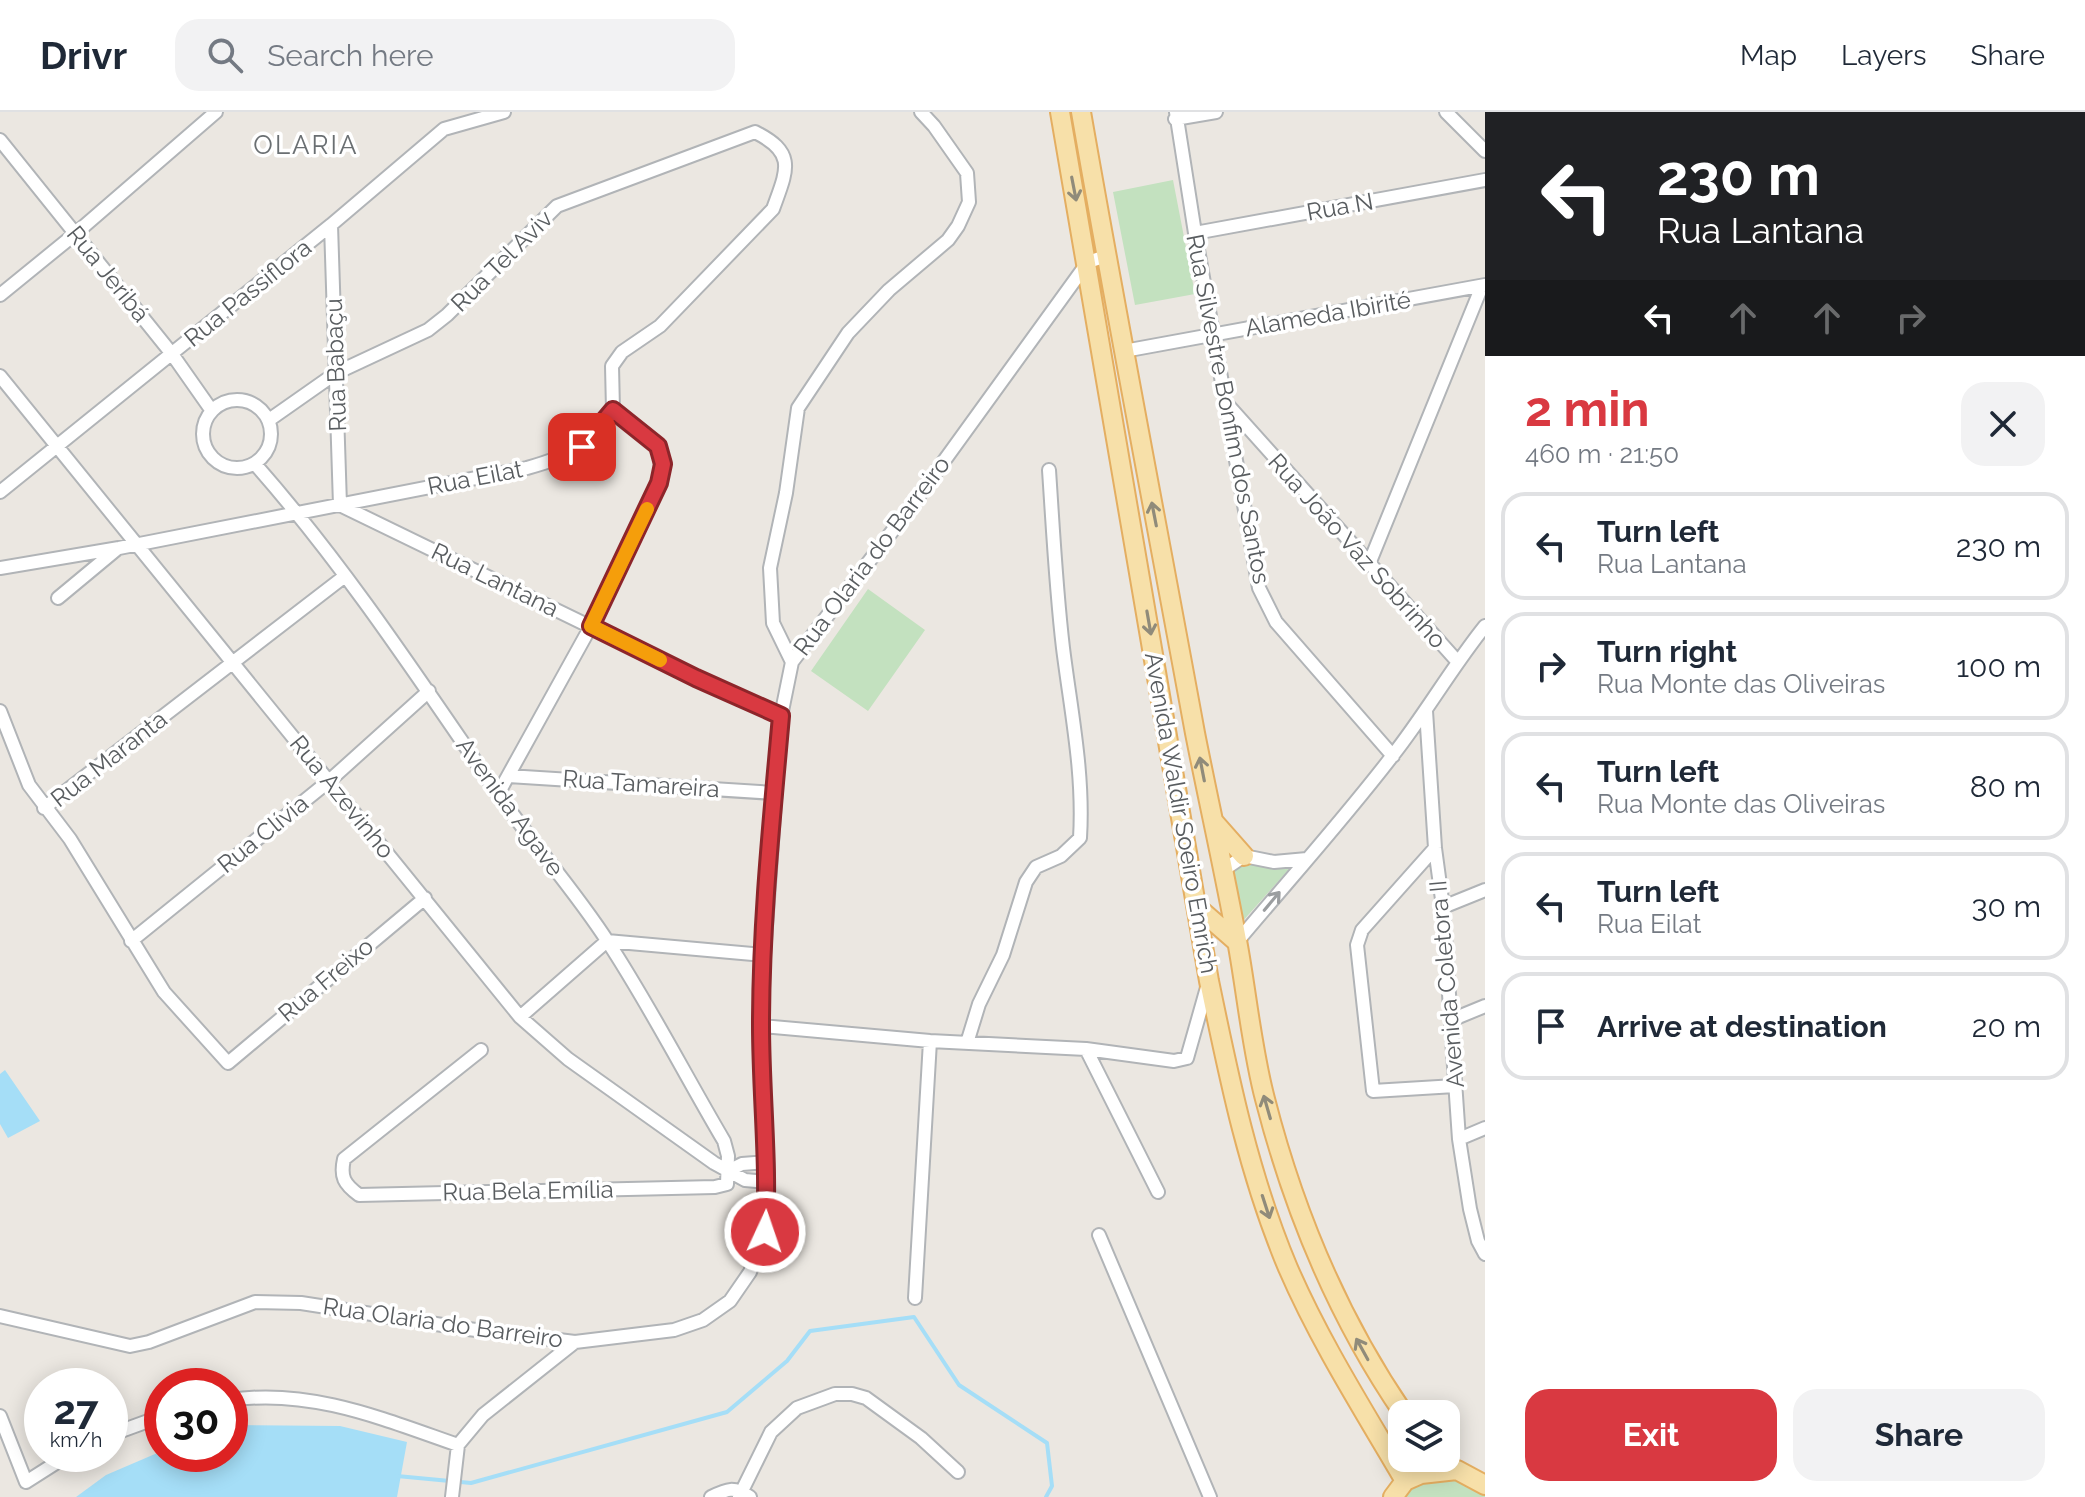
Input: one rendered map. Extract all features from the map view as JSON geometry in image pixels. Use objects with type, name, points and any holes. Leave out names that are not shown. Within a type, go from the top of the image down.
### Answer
[{"type":"main road","name":"Avenida Waldir Soeiro Emrich","points":[[1060,112],[1124,351],[1264,1097],[1295,1199],[1314,1249],[1345,1319],[1394,1400]]},
{"type":"main road","name":"Avenida Waldir Soeiro Emrich","points":[[1081,112],[1097,259],[1196,900],[1209,981],[1238,1120],[1286,1265],[1312,1322],[1405,1481]]},
{"type":"main road","points":[[1212,820],[1244,856]]},
{"type":"main road","points":[[1222,871],[1196,900],[1237,942]]},
{"type":"main road","points":[[1460,1470],[1485,1485]]},
{"type":"main road","points":[[1393,1497],[1405,1481],[1427,1472]]},
{"type":"street","points":[[0,295],[216,112]]},
{"type":"street","name":"Rua Passiflora","points":[[0,492],[331,225],[444,129],[504,112]]},
{"type":"street","points":[[792,662],[773,623],[770,568],[786,493],[798,408],[848,333],[889,290],[948,240],[969,202],[967,173],[921,112]]},
{"type":"street","points":[[1175,116],[1216,112]]},
{"type":"street","points":[[1446,112],[1485,151]]},
{"type":"street","name":"Rua Silvestre Bonfim dos Santos","points":[[1175,116],[1259,588],[1276,622],[1393,756]]},
{"type":"street","name":"Rua Tel Aviv","points":[[269,420],[336,373],[428,330],[557,206],[600,187],[755,132],[775,142],[786,159],[773,209],[660,326],[622,352],[612,366],[613,410]]},
{"type":"street","name":"Rua Jeribá","points":[[0,140],[172,354],[212,411]]},
{"type":"street","name":"Rua N","points":[[1195,233],[1485,180]]},
{"type":"street","name":"Rua Babaçu","points":[[331,225],[340,505]]},
{"type":"street","name":"Rua Olaria do Barreiro","points":[[0,1316],[130,1346],[149,1342],[255,1302],[301,1303],[575,1342],[674,1330],[703,1320],[730,1301],[750,1272],[765,1232],[768,1182],[761,1026],[764,955],[781,716],[792,662],[1097,259]]},
{"type":"street","points":[[1369,564],[1484,285]]},
{"type":"street","name":"Alameda Ibirité","points":[[1124,351],[1484,285]]},
{"type":"street","name":"Rua Azevinho","points":[[0,376],[520,1017],[568,1059],[728,1171],[745,1180],[768,1182]]},
{"type":"street","points":[[243,400],[263,411],[269,420],[272,430],[268,450],[255,464],[235,469],[224,466],[208,452],[203,430],[212,411],[221,404],[243,400]]},
{"type":"street","name":"Rua João Vaz Sobrinho","points":[[1226,404],[1457,661]]},
{"type":"street","points":[[498,794],[591,626],[659,483],[663,464],[658,446],[613,410]]},
{"type":"street","name":"Rua Eilat","points":[[0,568],[119,548],[527,468],[563,458],[582,447],[613,410]]},
{"type":"street","name":"Avenida Agave","points":[[255,464],[298,513],[345,576],[429,691],[498,794],[607,941],[724,1141],[728,1171]]},
{"type":"street","points":[[967,1043],[979,1004],[1003,955],[1026,882],[1036,867],[1061,856],[1080,838],[1082,806],[1078,742],[1059,608],[1049,470]]},
{"type":"street","name":"Rua Lantana","points":[[340,505],[696,678],[781,716]]},
{"type":"street","points":[[58,598],[119,548]]},
{"type":"street","name":"Rua Maranta","points":[[228,1063],[164,992],[78,852],[44,808],[345,576]]},
{"type":"street","points":[[1237,942],[1393,756],[1457,661],[1485,626]]},
{"type":"street","name":"Rua Clívia","points":[[131,941],[329,781],[429,691]]},
{"type":"street","points":[[0,711],[29,785],[44,808]]},
{"type":"street","name":"Avenida Coletora II","points":[[1426,711],[1459,1139],[1485,1254]]},
{"type":"street","name":"Rua Tamareira","points":[[508,776],[774,793]]},
{"type":"street","points":[[1435,848],[1362,930],[1357,945],[1373,1091],[1455,1086]]},
{"type":"street","points":[[1222,871],[1244,856],[1274,862],[1307,859]]},
{"type":"street","points":[[1443,907],[1485,890]]},
{"type":"street","name":"Rua Freixo","points":[[228,1063],[425,898]]},
{"type":"street","points":[[520,1017],[607,941],[764,955]]},
{"type":"street","points":[[761,1026],[930,1041],[1086,1049],[1174,1061],[1187,1058],[1209,981]]},
{"type":"street","points":[[1451,1020],[1485,1006]]},
{"type":"street","points":[[915,1298],[930,1041]]},
{"type":"street","points":[[1086,1049],[1158,1192]]},
{"type":"street","name":"Rua Bela Emília","points":[[481,1050],[344,1159],[341,1173],[346,1185],[359,1195],[715,1187],[727,1184],[728,1171]]},
{"type":"street","points":[[1459,1139],[1485,1128]]},
{"type":"street","points":[[728,1171],[742,1164],[767,1162]]},
{"type":"street","points":[[1099,1235],[1210,1497]]},
{"type":"street","points":[[452,1497],[458,1445],[483,1415],[575,1342]]},
{"type":"street","points":[[711,1497],[729,1488],[743,1495],[771,1432],[797,1408],[835,1394],[866,1398],[921,1438],[958,1472]]},
{"type":"street","points":[[248,1397],[262,1395],[346,1407],[458,1445]]},
{"type":"street","points":[[0,1416],[26,1482],[42,1472]]},
{"type":"green space","points":[[1173,180],[1195,294],[1135,305],[1113,192]]},
{"type":"green space","points":[[868,589],[925,630],[868,711],[811,671]]},
{"type":"green space","points":[[1243,863],[1290,868],[1241,923],[1228,873]]},
{"type":"green space","points":[[1450,1475],[1485,1493],[1485,1497],[1399,1497],[1406,1483]]},
{"type":"water","points":[[5,1070],[40,1121],[8,1138],[0,1124],[0,1074]]},
{"type":"water","points":[[248,1425],[340,1426],[407,1442],[397,1497],[76,1497],[106,1475],[128,1472],[128,1466],[144,1459],[144,1472],[248,1472]]},
{"type":"waterway","points":[[397,1476],[471,1483],[727,1412],[787,1361],[810,1331],[914,1317],[959,1385],[1047,1443],[1052,1486],[1046,1497]]},
{"type":"slow traffic","points":[[647,509],[591,626],[660,660]]},
{"type":"district","name":"OLARIA","points":[[306,145]]},
{"type":"route","points":[[582,447],[613,410],[658,446],[663,464],[659,483],[591,626],[781,716],[761,1026],[768,1182],[765,1232]]}]
